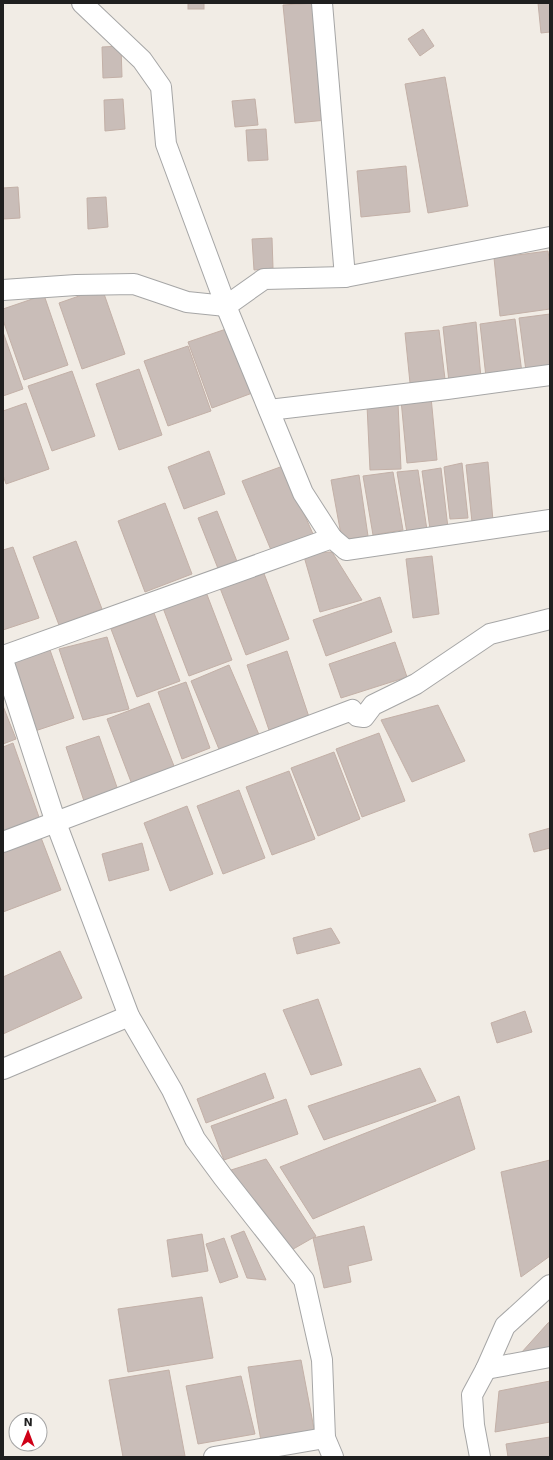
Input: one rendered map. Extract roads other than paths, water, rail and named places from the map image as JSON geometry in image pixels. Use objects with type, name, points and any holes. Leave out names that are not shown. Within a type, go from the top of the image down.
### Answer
[{"type":"street","points":[[82,3],[142,60],[161,87],[166,144],[226,306],[303,493],[332,538],[346,550],[550,520]]},
{"type":"street","points":[[322,3],[345,277]]},
{"type":"street","points":[[3,290],[76,284],[134,284],[187,302],[226,306],[264,279],[345,277],[550,237]]},
{"type":"street","points":[[269,410],[550,375]]},
{"type":"street","points":[[3,656],[332,538]]},
{"type":"street","points":[[3,842],[352,710],[357,716],[364,716],[373,705],[416,684],[490,634],[550,619]]},
{"type":"street","points":[[3,660],[56,823],[129,1016],[172,1090],[196,1139],[223,1177],[304,1280],[322,1360],[325,1438],[333,1457]]},
{"type":"street","points":[[3,1069],[129,1016]]},
{"type":"street","points":[[480,1457],[474,1425],[472,1395],[486,1369],[505,1326],[550,1285]]},
{"type":"street","points":[[486,1369],[550,1357]]},
{"type":"street","points":[[214,1457],[325,1438]]}]
